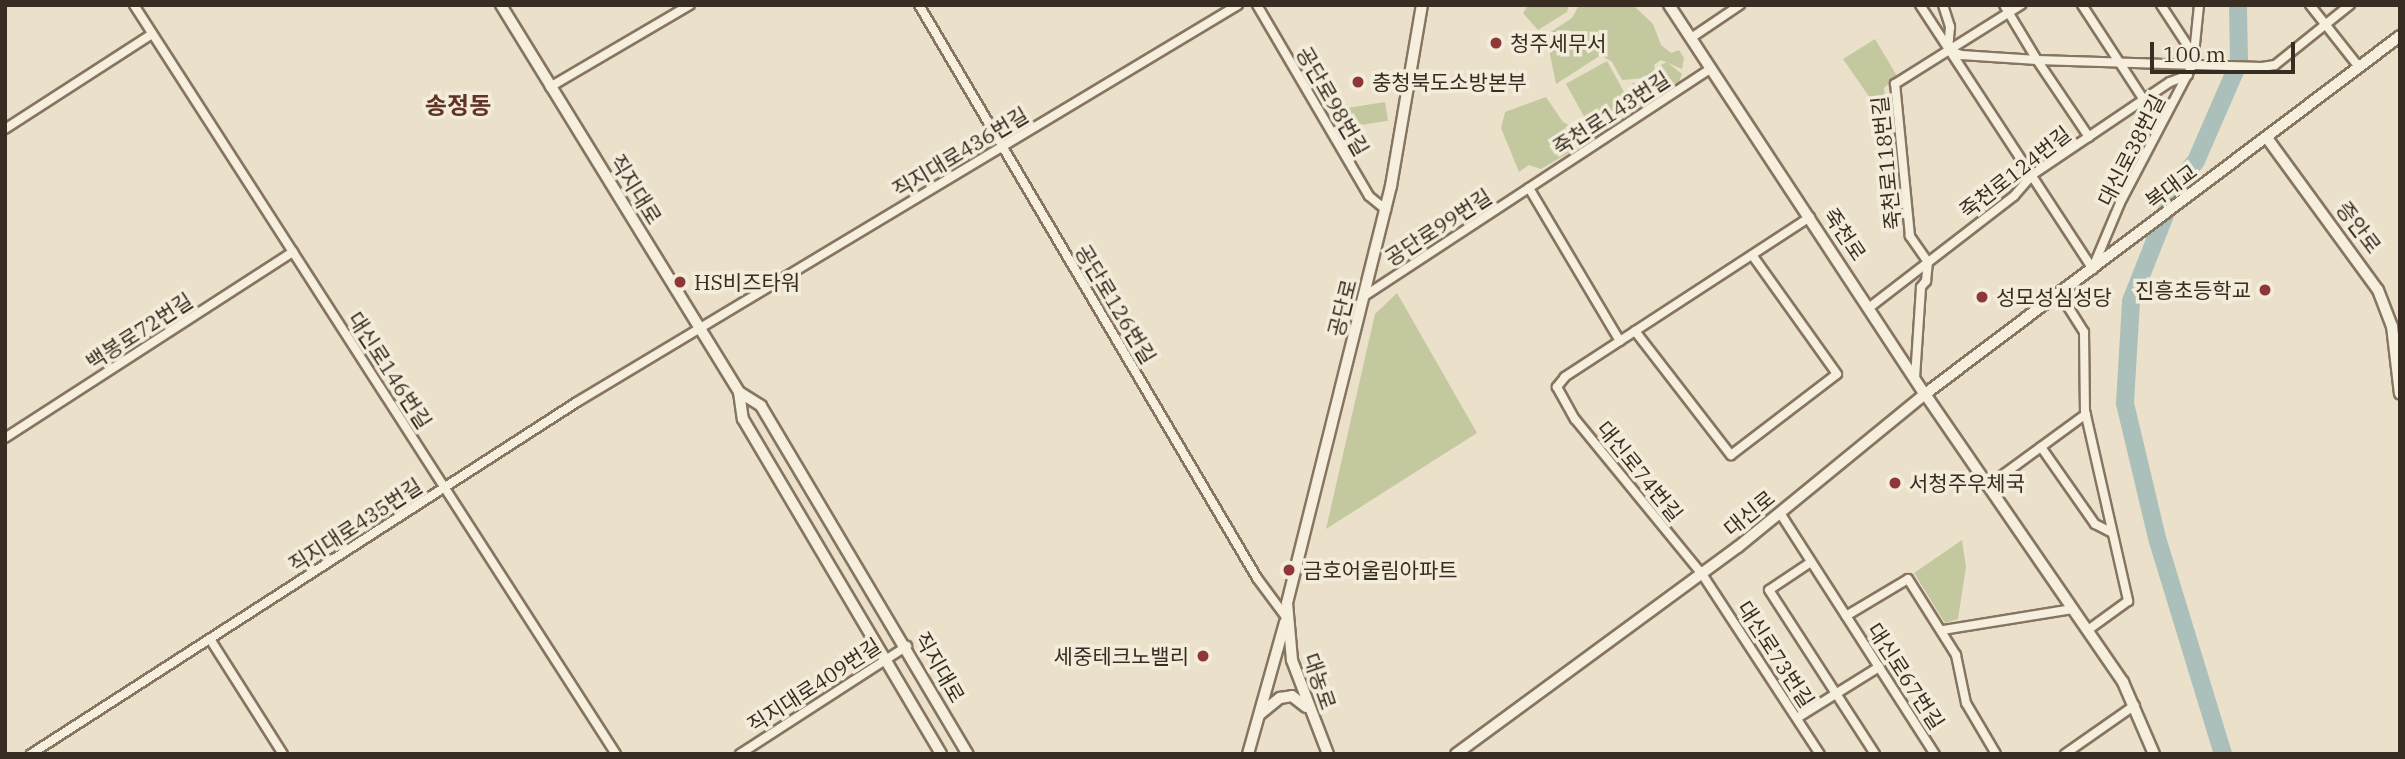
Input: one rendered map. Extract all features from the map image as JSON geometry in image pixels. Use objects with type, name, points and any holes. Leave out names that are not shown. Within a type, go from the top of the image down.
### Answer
[{"type":"street","name":"대신로146번길","points":[[134,5],[616,754]]},
{"type":"street","name":"직지대로","points":[[501,5],[739,392],[761,407],[968,754]]},
{"type":"street","points":[[550,87],[690,5]]},
{"type":"street","name":"공단로126번길","points":[[919,5],[1257,578],[1286,618]]},
{"type":"street","name":"직지대로436번길","points":[[700,330],[1238,5]]},
{"type":"street","name":"공단로98번길","points":[[1256,5],[1369,196],[1386,210]]},
{"type":"street","name":"공단로","points":[[1248,754],[1286,618],[1386,210],[1422,5]]},
{"type":"street","name":"죽천로","points":[[1669,5],[1925,394],[2088,630],[2136,705],[2154,754]]},
{"type":"street","points":[[1691,38],[1740,5]]},
{"type":"street","points":[[1920,5],[2095,267]]},
{"type":"street","points":[[1942,5],[1950,27],[1948,50]]},
{"type":"street","name":"죽천로118번길","points":[[1928,262],[1910,236],[1895,84],[2006,9],[2021,5]]},
{"type":"street","points":[[2082,5],[2144,100]]},
{"type":"street","points":[[2161,5],[2195,57]]},
{"type":"street","name":"대신로38번길","points":[[2095,267],[2120,203],[2190,71],[2195,57],[2199,5]]},
{"type":"street","points":[[2310,5],[2359,67]]},
{"type":"street","points":[[1948,50],[1961,55],[2036,60],[2118,60],[2190,71],[2203,65],[2262,67],[2275,65],[2350,5]]},
{"type":"street","points":[[2006,9],[2036,60],[2089,137]]},
{"type":"street","points":[[5,129],[152,34]]},
{"type":"street","points":[[2267,138],[2400,36]]},
{"type":"street","name":"죽천로143번길","points":[[1529,188],[1711,68]]},
{"type":"street","name":"죽천로124번길","points":[[1870,307],[2014,196],[2032,176],[2190,71]]},
{"type":"street","name":"복대교","points":[[2095,267],[2267,138]]},
{"type":"street","name":"증안로","points":[[2267,138],[2378,290],[2392,326],[2400,394]]},
{"type":"street","points":[[1529,188],[1620,341],[1810,217]]},
{"type":"street","name":"공단로99번길","points":[[1366,295],[1529,188]]},
{"type":"street","name":"백봉로72번길","points":[[5,438],[293,252]]},
{"type":"street","points":[[1635,331],[1731,455],[1837,374],[1752,255]]},
{"type":"street","points":[[1915,378],[1921,287],[1926,281],[1928,262]]},
{"type":"street","name":"대신로","points":[[1456,754],[1702,574],[1925,394],[2095,267]]},
{"type":"street","points":[[2060,293],[2084,332],[2086,414],[2128,601],[2088,630]]},
{"type":"street","name":"직지대로435번길","points":[[31,754],[577,402],[700,330]]},
{"type":"street","name":"대신로74번길","points":[[1620,341],[1565,377],[1557,387],[1575,419],[1702,574]]},
{"type":"street","name":"직지대로","points":[[739,392],[743,419],[942,754]]},
{"type":"street","points":[[1989,485],[2086,414]]},
{"type":"street","points":[[2041,447],[2095,524],[2111,532]]},
{"type":"street","name":"대신로67번길","points":[[1780,513],[1936,754]]},
{"type":"street","points":[[1811,562],[1769,590],[1875,754]]},
{"type":"street","name":"대신로73번길","points":[[1702,574],[1820,754]]},
{"type":"street","name":"대신로67번길","points":[[1846,616],[1908,579],[1943,630]]},
{"type":"street","points":[[1996,754],[1966,703],[1956,655],[1943,630],[2073,609]]},
{"type":"street","name":"대농로","points":[[1286,618],[1292,660],[1309,711],[1328,754]]},
{"type":"street","points":[[210,639],[283,754]]},
{"type":"street","name":"직지대로409번길","points":[[740,754],[906,646]]},
{"type":"street","points":[[1797,718],[1879,667]]},
{"type":"street","points":[[1259,714],[1280,698],[1292,696],[1309,711]]},
{"type":"street","points":[[2064,754],[2136,705]]},
{"type":"green space","points":[[1528,5],[1569,5],[1567,12],[1538,30],[1523,13]]},
{"type":"green space","points":[[1579,5],[1633,5],[1653,24],[1661,45],[1671,53],[1679,50],[1684,58],[1682,69],[1661,60],[1654,65],[1657,77],[1622,80],[1612,62],[1601,55],[1556,84],[1546,35],[1572,18]]},
{"type":"green space","points":[[1875,39],[1897,76],[1884,88],[1891,145],[1872,115],[1870,98],[1843,59]]},
{"type":"green space","points":[[1607,61],[1629,101],[1588,124],[1566,84]]},
{"type":"green space","points":[[1667,62],[1682,74],[1679,82],[1656,89],[1640,106],[1619,117],[1617,112],[1637,97],[1632,83],[1660,83],[1659,66]]},
{"type":"green space","points":[[1546,97],[1563,122],[1578,130],[1582,145],[1541,169],[1529,165],[1519,172],[1501,128],[1505,112]]},
{"type":"green space","points":[[1385,102],[1388,121],[1344,128],[1341,109]]},
{"type":"green space","points":[[1397,293],[1477,433],[1326,529],[1375,314]]},
{"type":"green space","points":[[1962,540],[1966,567],[1958,619],[1945,623],[1914,573]]},
{"type":"waterway","points":[[2223,754],[2158,542],[2125,403],[2131,301],[2179,180],[2196,161],[2239,62],[2238,5]]},
{"type":"place","name":"청주세무서","points":[[1496,43]]},
{"type":"place","name":"충청북도소방본부","points":[[1358,82]]},
{"type":"place","name":"HS비즈타워","points":[[680,282]]},
{"type":"place","name":"진흥초등학교","points":[[2265,290]]},
{"type":"place","name":"성모성심성당","points":[[1982,297]]},
{"type":"place","name":"서청주우체국","points":[[1895,483]]},
{"type":"place","name":"금호어울림아파트","points":[[1289,570]]},
{"type":"place","name":"세중테크노밸리","points":[[1203,656]]},
{"type":"district","name":"송정동","points":[[458,106]]}]
